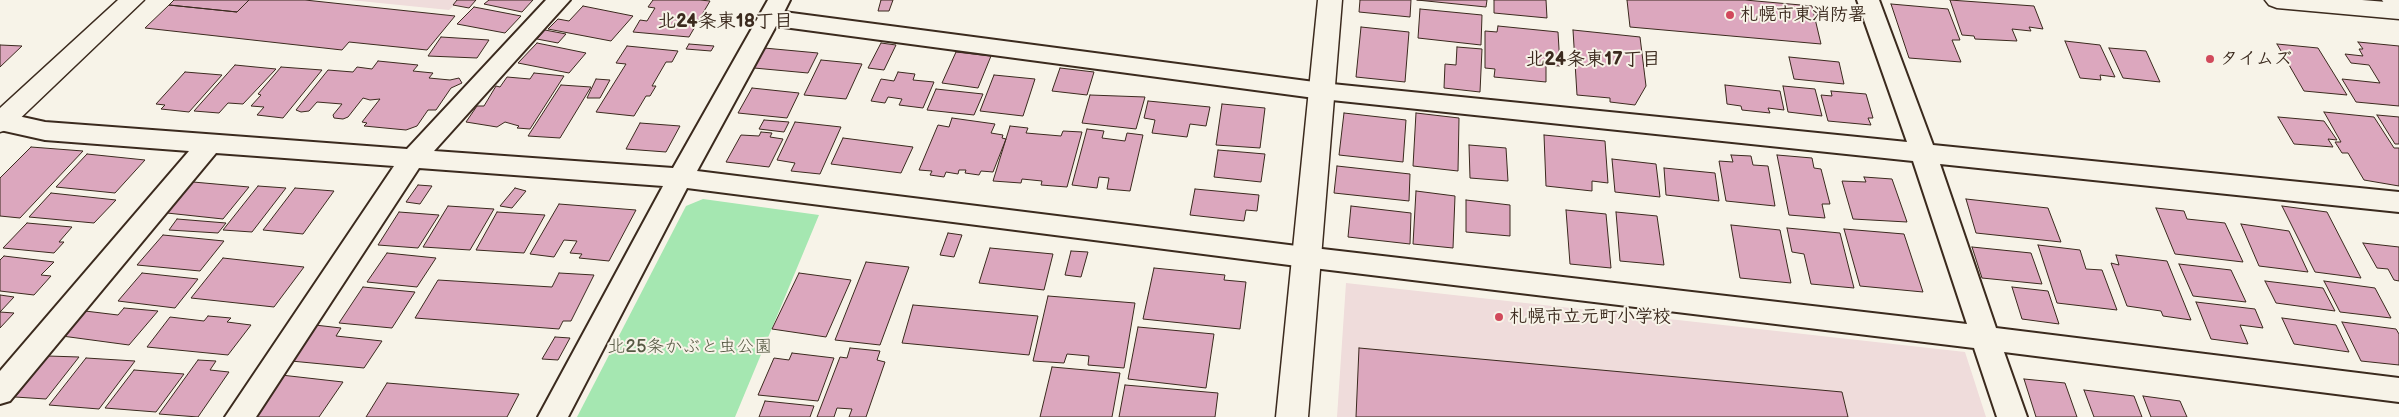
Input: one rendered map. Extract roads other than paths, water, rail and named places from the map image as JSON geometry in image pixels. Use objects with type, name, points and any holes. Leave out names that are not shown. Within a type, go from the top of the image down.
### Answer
[{"type":"street","points":[[1,122],[132,0]]},
{"type":"street","points":[[240,417],[412,159],[559,0]]},
{"type":"street","points":[[1292,417],[1305,257],[1330,0]]},
{"type":"street","points":[[1868,0],[1923,152],[2012,417]]},
{"type":"street","points":[[2277,0],[2399,10]]},
{"type":"street","points":[[2392,0],[2399,10]]},
{"type":"street","points":[[552,417],[680,178],[774,9],[1322,91],[2399,202]]},
{"type":"street","points":[[1,122],[45,131],[680,178],[1305,257],[1985,338],[2399,390]]},
{"type":"street","points":[[0,392],[210,143]]},
{"type":"place","name":"札幌市東消防署","points":[[1730,15]]},
{"type":"place","name":"タイムズ","points":[[2210,59]]},
{"type":"place","name":"札幌市立元町小学校","points":[[1499,317]]},
{"type":"district","name":"北24条東18丁目","points":[[725,22]]},
{"type":"district","name":"北24条東17丁目","points":[[1593,60]]},
{"type":"park label","name":"北25条かぶと虫公園","points":[[690,347]]}]
